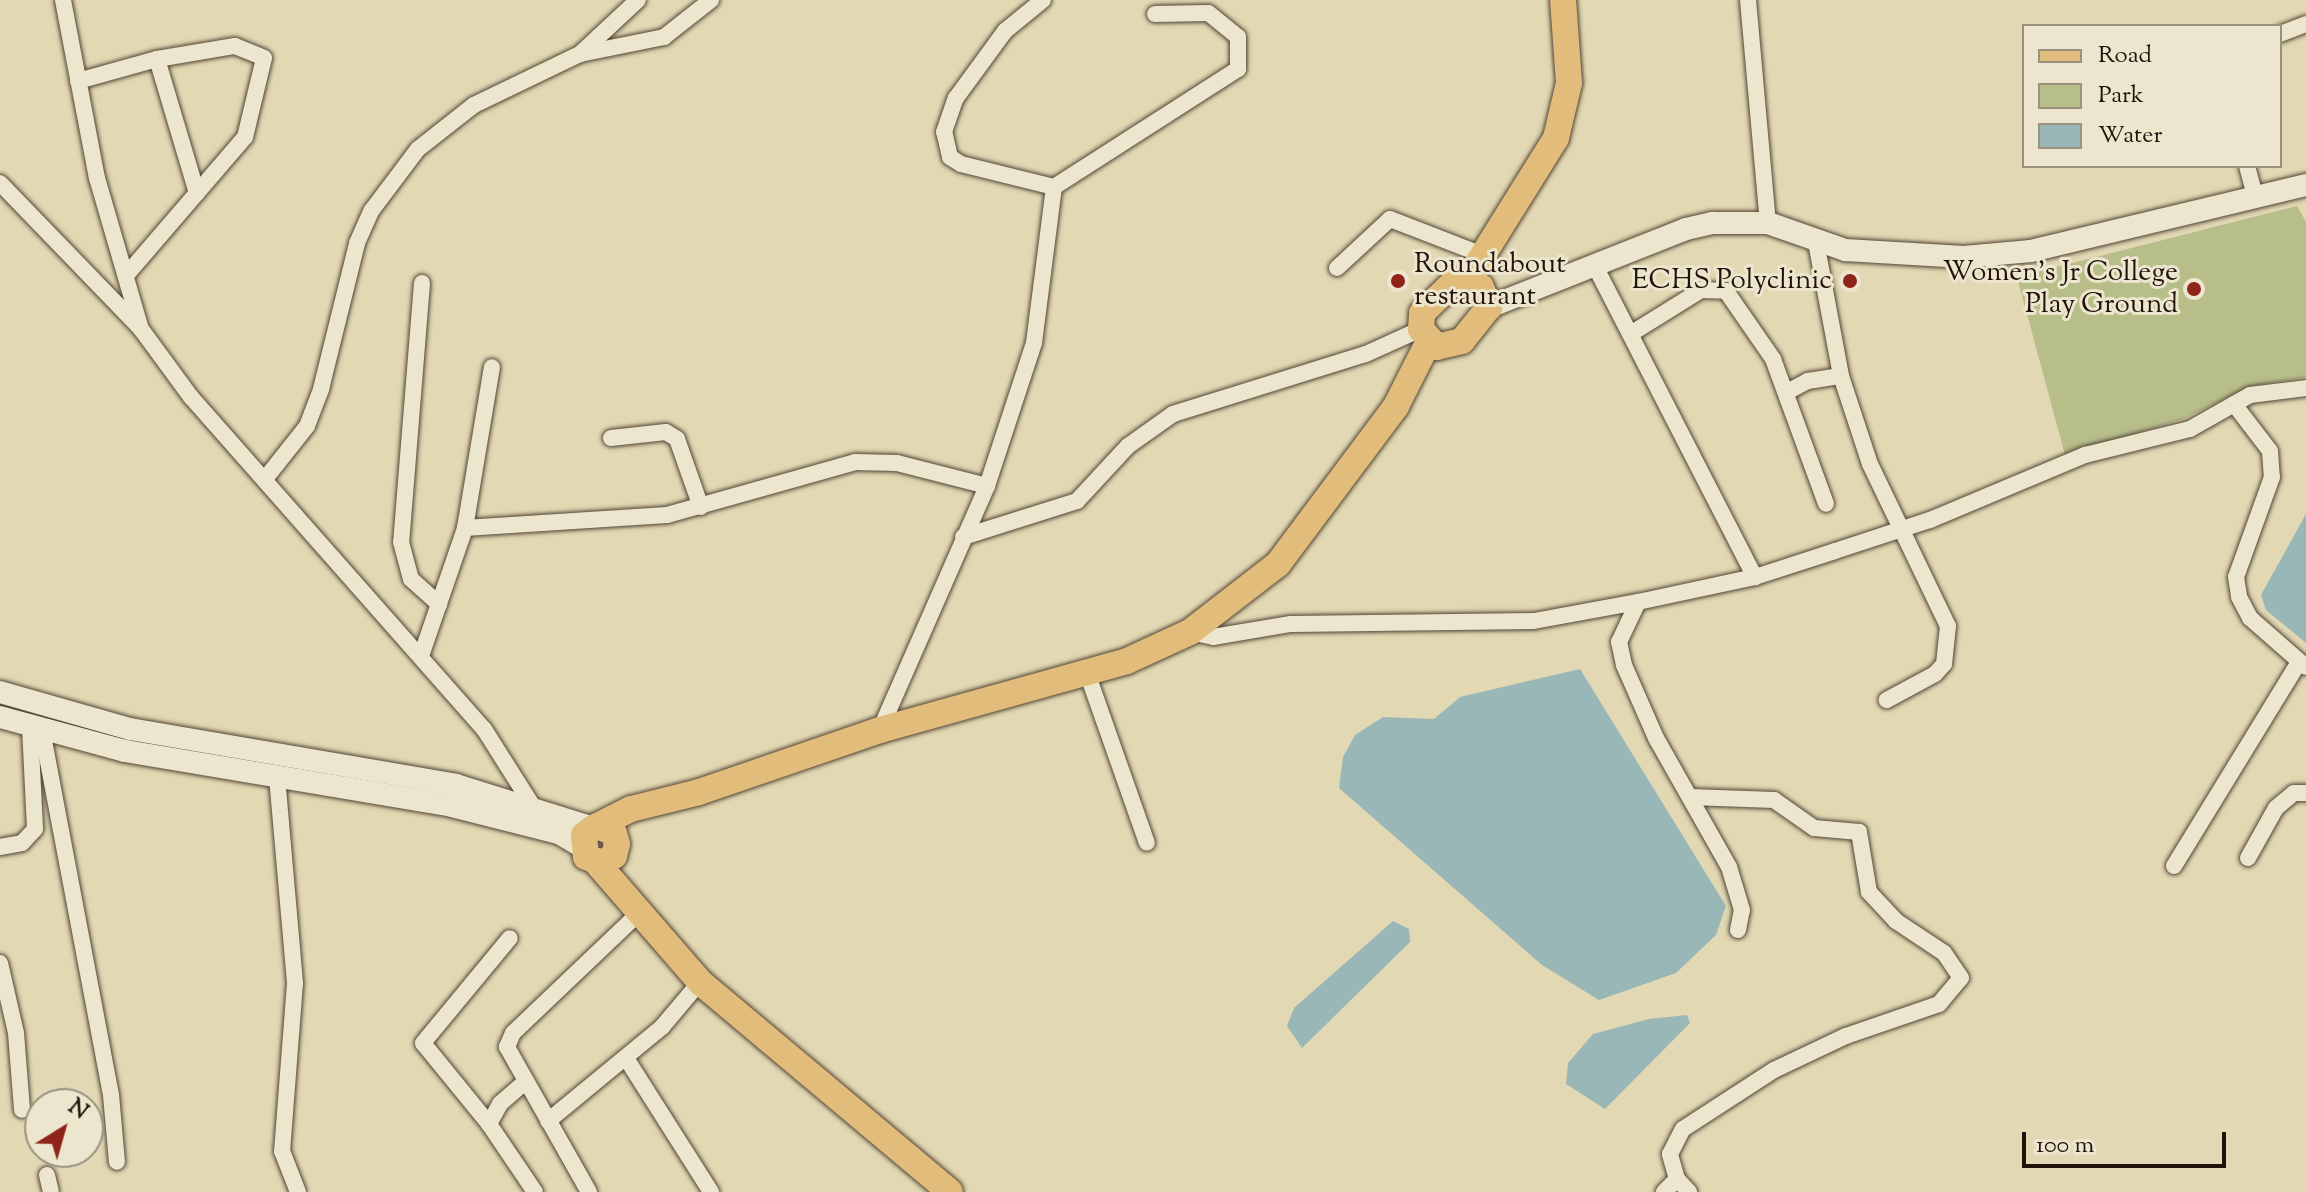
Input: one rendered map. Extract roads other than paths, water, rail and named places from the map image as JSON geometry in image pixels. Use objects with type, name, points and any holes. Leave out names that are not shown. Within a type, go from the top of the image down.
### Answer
[{"type":"main road","points":[[600,845],[660,804],[880,730],[1127,661],[1190,632],[1278,564],[1396,406],[1425,335],[1427,304],[1468,279],[1543,164],[1566,106],[1563,0]]},
{"type":"main road","points":[[1425,335],[1437,347],[1462,341],[1489,307],[1686,229],[1768,223],[1845,250],[1964,257],[2031,251],[2306,185]]},
{"type":"main road","points":[[1468,279],[1481,287],[1489,307]]},
{"type":"main road","points":[[0,692],[127,740]]},
{"type":"main road","points":[[0,717],[36,728],[222,757],[456,785],[532,817],[559,833],[600,845],[639,913],[700,982],[950,1192]]},
{"type":"main road","points":[[222,757],[277,777],[532,817]]},
{"type":"street","points":[[63,0],[97,178],[141,329]]},
{"type":"street","points":[[580,54],[638,0]]},
{"type":"street","points":[[265,479],[307,426],[321,389],[357,243],[372,210],[418,149],[474,105],[580,54],[664,37],[711,0]]},
{"type":"street","points":[[1043,0],[1005,31],[956,98],[944,132],[950,157],[961,164],[1054,187],[1238,69],[1238,37],[1208,13],[1155,14]]},
{"type":"street","points":[[1748,0],[1768,223]]},
{"type":"street","points":[[2282,33],[2306,24]]},
{"type":"street","points":[[78,81],[157,59],[235,46],[264,58],[245,137],[127,274]]},
{"type":"street","points":[[157,59],[197,193]]},
{"type":"street","points":[[2248,168],[2255,196]]},
{"type":"street","points":[[0,183],[141,329],[191,397],[484,729],[532,817]]},
{"type":"street","points":[[880,730],[987,486],[1034,343],[1054,187]]},
{"type":"street","points":[[1337,268],[1390,219],[1483,255]]},
{"type":"street","points":[[1816,242],[1841,376],[1870,464],[1899,530],[1948,626],[1947,648],[1935,674],[1887,700]]},
{"type":"street","points":[[1595,266],[1755,577]]},
{"type":"street","points":[[422,283],[401,542],[411,579],[439,604]]},
{"type":"street","points":[[1632,333],[1701,290],[1716,287],[1746,318],[1787,392],[1826,504]]},
{"type":"street","points":[[963,537],[1077,501],[1128,446],[1173,414],[1425,335]]},
{"type":"street","points":[[421,656],[465,528],[492,367]]},
{"type":"street","points":[[1787,392],[1808,381],[1841,376]]},
{"type":"street","points":[[1190,632],[1213,637],[1291,624],[1534,621],[1755,577],[1899,530],[2085,455],[2190,429],[2250,395],[2306,388]]},
{"type":"street","points":[[2174,866],[2303,664],[2250,618],[2239,597],[2236,577],[2272,477],[2270,451],[2234,404]]},
{"type":"street","points":[[611,438],[666,432],[677,439],[701,507]]},
{"type":"street","points":[[465,528],[667,515],[855,462],[897,463],[987,486]]},
{"type":"street","points":[[1638,602],[1619,642],[1624,665],[1656,738],[1691,797],[1738,888],[1742,910],[1738,930]]},
{"type":"street","points":[[1086,670],[1147,843]]},
{"type":"street","points":[[0,847],[22,843],[35,829],[36,728]]},
{"type":"street","points":[[36,728],[111,1095],[117,1162]]},
{"type":"street","points":[[277,777],[295,983],[282,1151],[298,1192]]},
{"type":"street","points":[[2248,858],[2276,808],[2294,793],[2306,793]]},
{"type":"street","points":[[1689,1192],[1677,1179],[1670,1154],[1683,1129],[1774,1070],[1846,1036],[1939,1004],[1961,978],[1944,953],[1896,921],[1869,892],[1859,832],[1814,828],[1774,800],[1691,797]]},
{"type":"street","points":[[589,1192],[507,1047],[513,1033],[639,913]]},
{"type":"street","points":[[510,938],[423,1043],[489,1124],[535,1192]]},
{"type":"street","points":[[0,963],[8,1035],[22,1110]]},
{"type":"street","points":[[548,1121],[662,1027],[700,982]]},
{"type":"street","points":[[626,1058],[711,1192]]},
{"type":"street","points":[[489,1124],[500,1104],[525,1082]]},
{"type":"street","points":[[1664,1192],[1677,1179]]},
{"type":"water","points":[[2306,514],[2306,643],[2266,610],[2261,595]]},
{"type":"water","points":[[1580,669],[1726,906],[1716,935],[1676,973],[1599,1000],[1542,965],[1339,788],[1343,757],[1355,735],[1383,717],[1434,719],[1460,697]]},
{"type":"water","points":[[1393,921],[1409,929],[1410,942],[1302,1048],[1287,1026],[1294,1008]]},
{"type":"water","points":[[1687,1015],[1690,1023],[1605,1109],[1566,1084],[1568,1063],[1593,1034],[1649,1019]]},
{"type":"place","name":"Roundabout restaurant","points":[[1398,281]]},
{"type":"place","name":"ECHS Polyclinic","points":[[1850,281]]},
{"type":"place","name":"Women's Jr College Play Ground","points":[[2194,289]]}]
